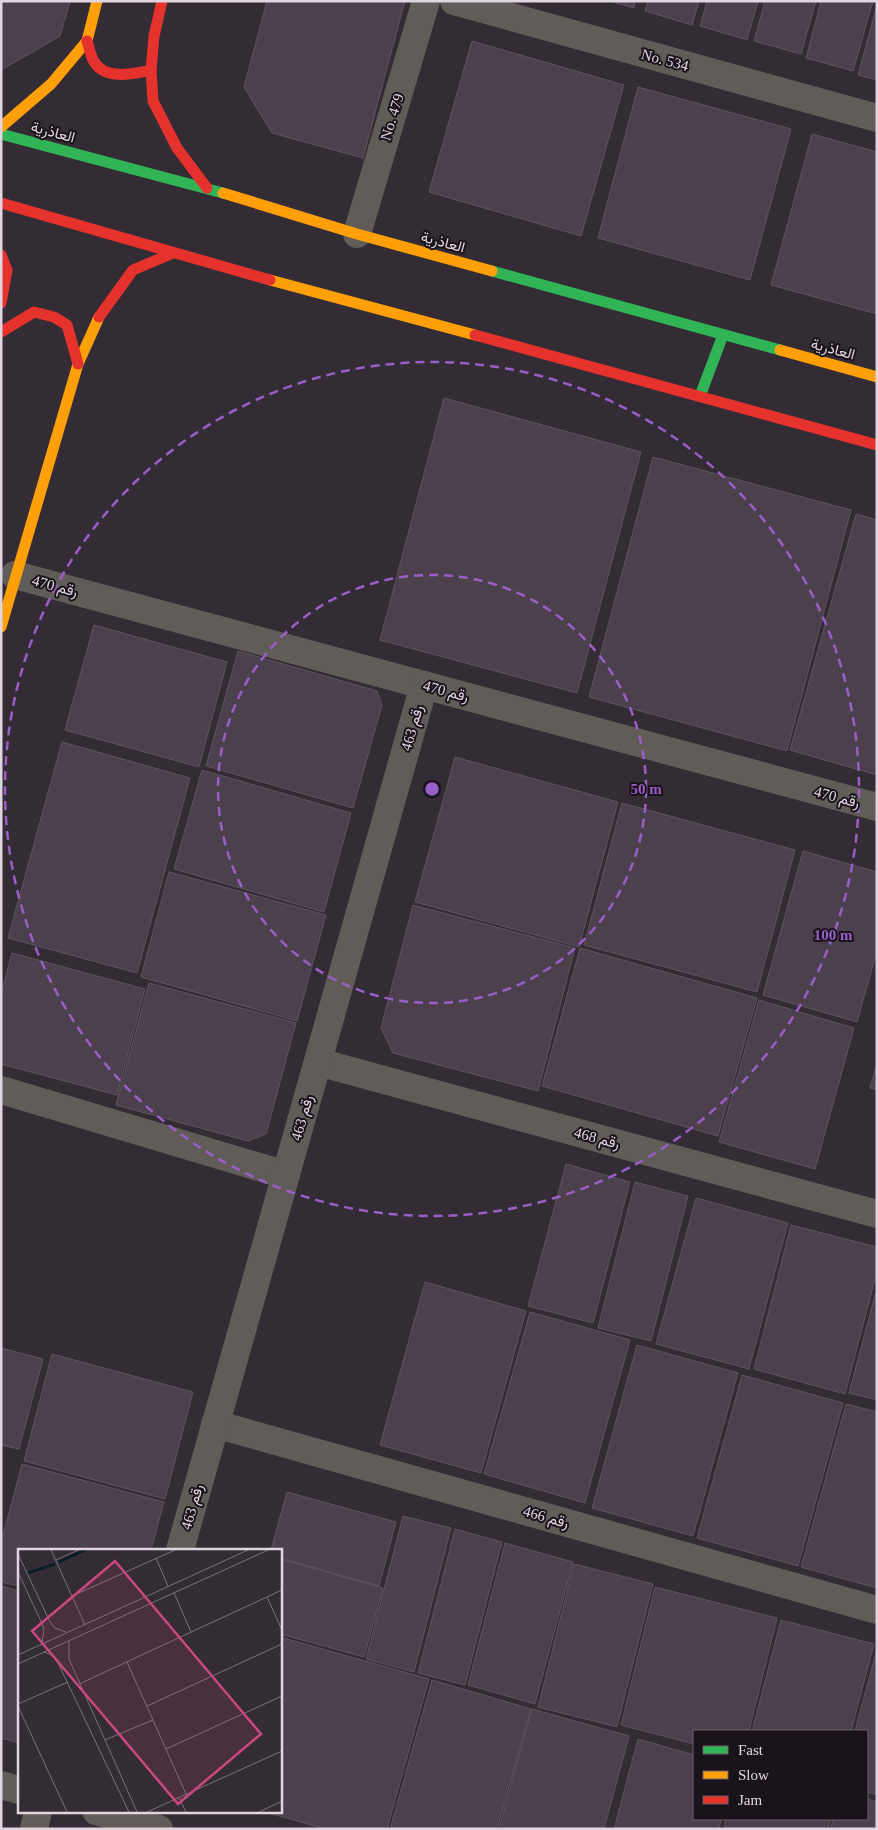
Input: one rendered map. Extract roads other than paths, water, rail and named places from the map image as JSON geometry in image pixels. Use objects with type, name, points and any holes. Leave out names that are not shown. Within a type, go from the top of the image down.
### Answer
[{"type":"street","points":[[1,127],[51,84],[86,41],[97,1]]},
{"type":"street","points":[[162,1],[154,36],[151,70],[153,101],[177,148],[207,188]]},
{"type":"street","name":"No. 479","points":[[357,234],[426,1]]},
{"type":"street","name":"No. 534","points":[[454,1],[877,118]]},
{"type":"street","points":[[86,41],[95,62],[109,73],[124,76],[151,70]]},
{"type":"street","name":"العاذرية","points":[[1,134],[207,188],[357,234],[877,377]]},
{"type":"street","points":[[1,203],[173,253],[877,444]]},
{"type":"street","points":[[1,627],[78,364],[101,312],[134,270],[173,253]]},
{"type":"street","points":[[1,255],[7,270],[1,303]]},
{"type":"street","points":[[1,332],[34,312],[54,317],[68,325],[78,364]]},
{"type":"street","points":[[700,396],[723,335]]},
{"type":"street","name":"رقم 470","points":[[15,575],[877,807]]},
{"type":"street","name":"رقم 463","points":[[180,1549],[424,685]]},
{"type":"street","name":"رقم 468","points":[[318,1062],[877,1214]]},
{"type":"street","points":[[1,1090],[286,1175]]},
{"type":"street","name":"رقم 466","points":[[215,1424],[877,1610]]},
{"type":"street","points":[[1,1785],[18,1790]]},
{"type":"street","points":[[34,1829],[38,1812]]},
{"type":"street","points":[[102,1812],[159,1829]]}]
